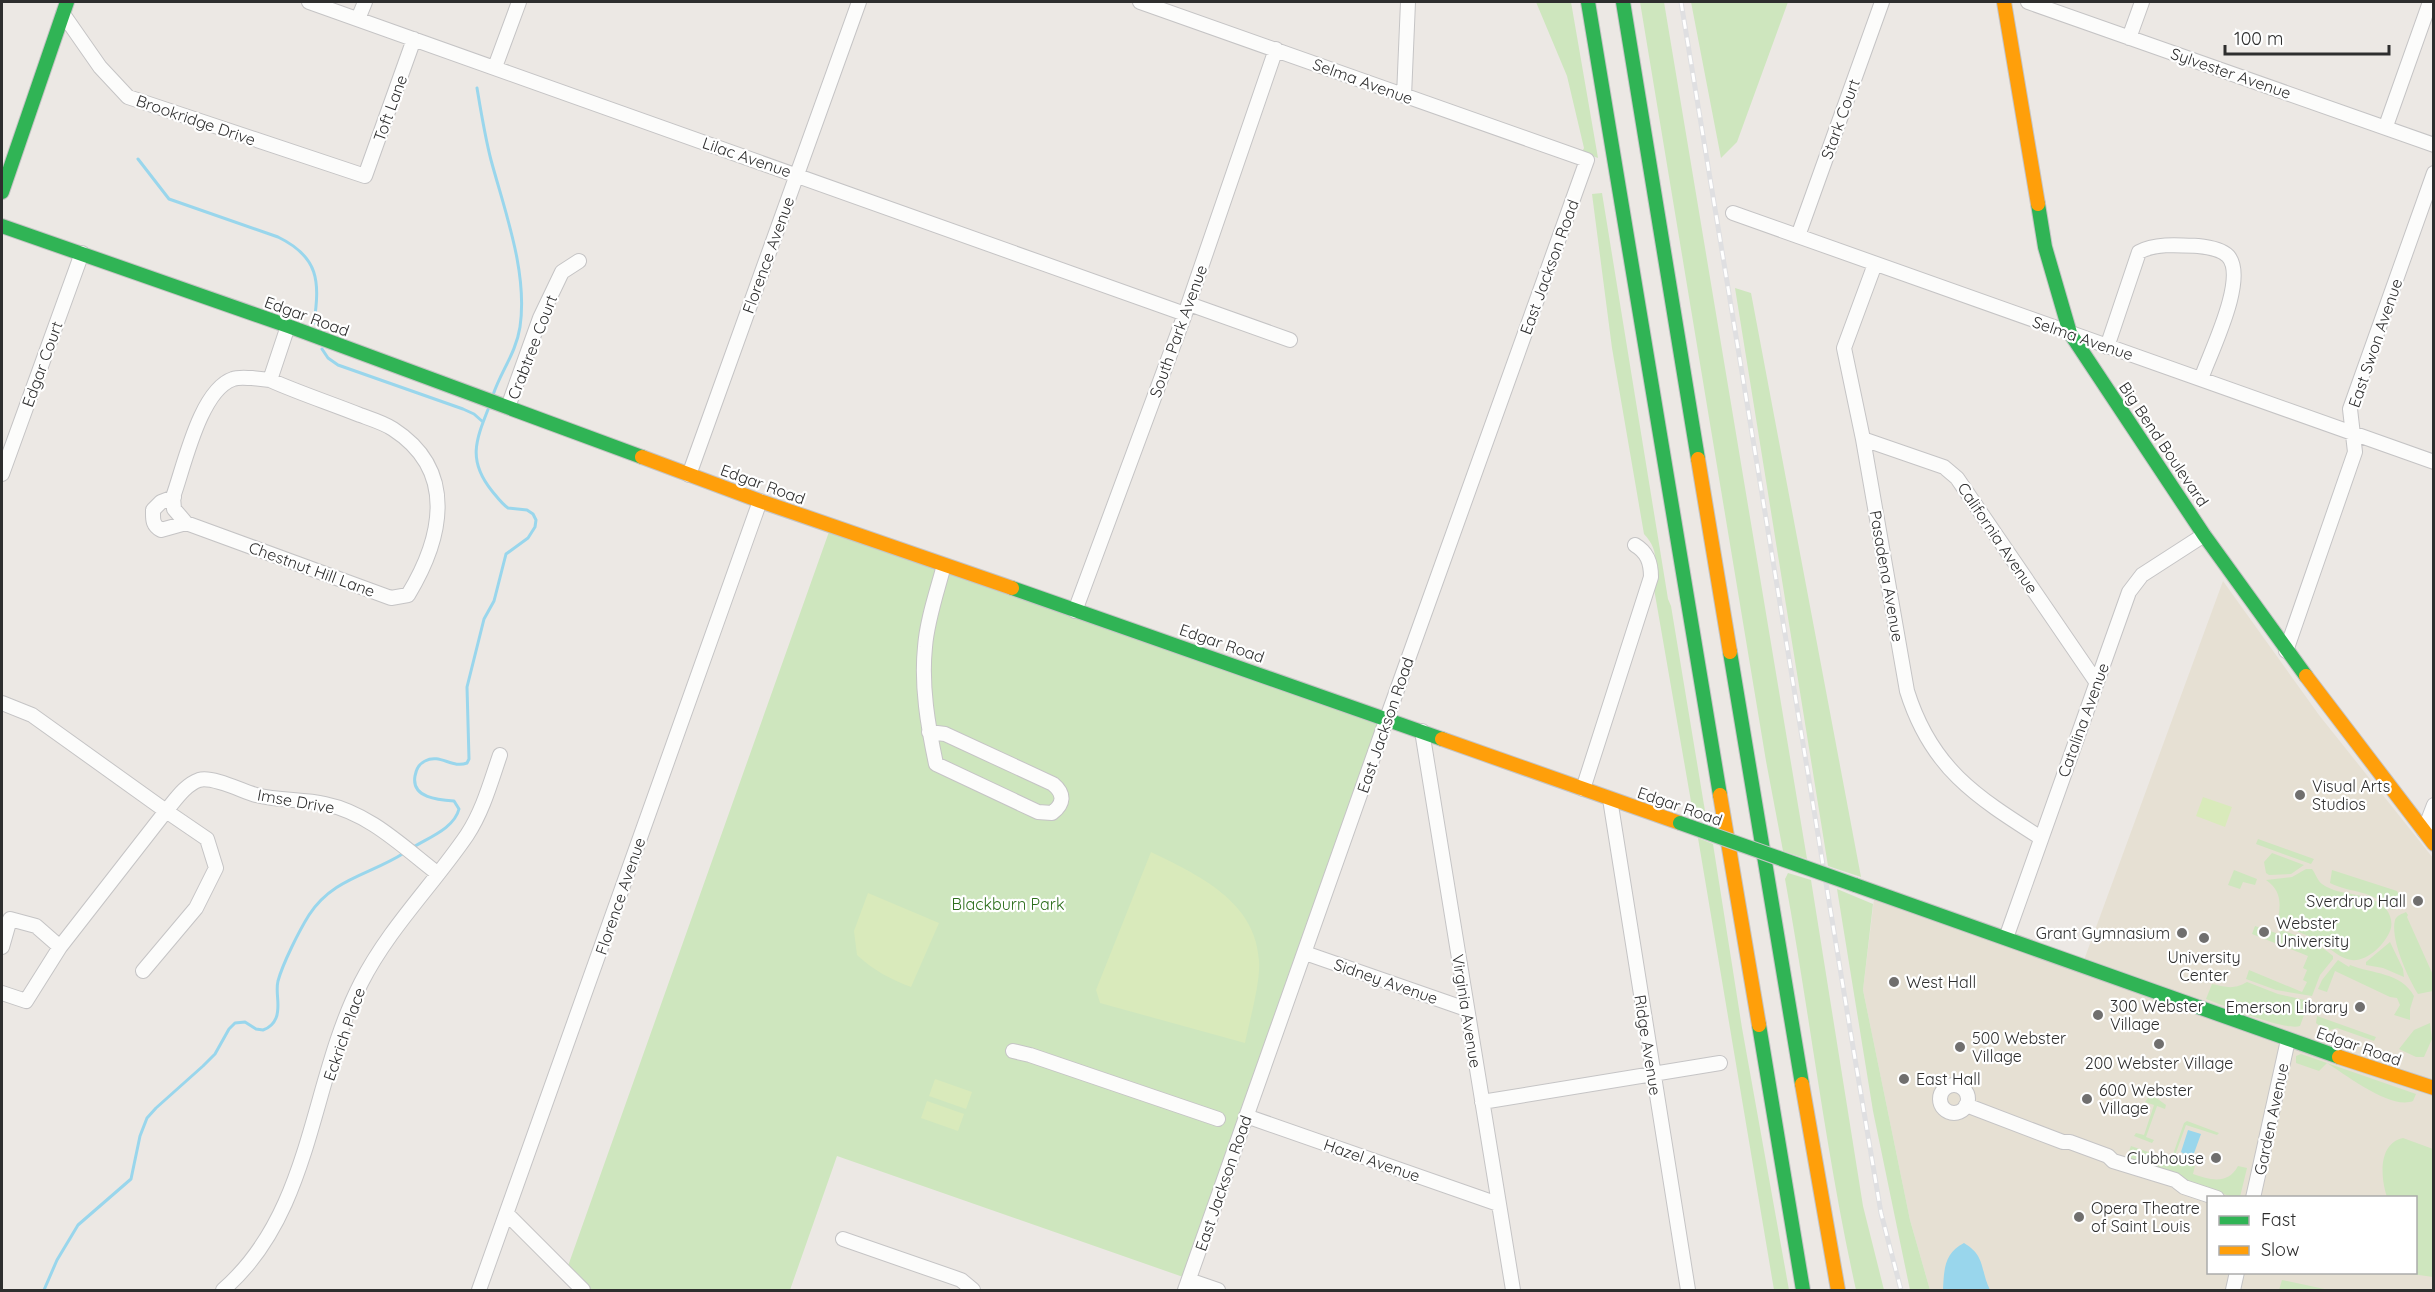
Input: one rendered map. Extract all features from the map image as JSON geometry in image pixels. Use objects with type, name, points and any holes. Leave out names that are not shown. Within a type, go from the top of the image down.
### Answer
[{"type":"main road","points":[[1588,2],[1803,1290]]},
{"type":"main road","points":[[1623,2],[1811,1141],[1838,1290]]},
{"type":"main road","name":"Big Bend Boulevard","points":[[2004,2],[2045,247],[2070,333],[2204,535],[2286,651],[2433,844]]},
{"type":"main road","points":[[2,192],[65,8]]},
{"type":"main road","name":"Edgar Road","points":[[2,225],[288,326],[760,501],[1387,718],[2288,1040],[2433,1088]]},
{"type":"street","name":"Lilac Avenue","points":[[309,2],[624,115],[1187,309],[1290,340]]},
{"type":"street","points":[[358,19],[364,2]]},
{"type":"street","points":[[495,68],[519,2]]},
{"type":"street","name":"Florence Avenue","points":[[689,475],[859,2]]},
{"type":"street","name":"Selma Avenue","points":[[1140,2],[1587,160]]},
{"type":"street","points":[[1404,96],[1408,2]]},
{"type":"street","name":"Stark Court","points":[[1798,236],[1882,2]]},
{"type":"street","name":"Sylvester Avenue","points":[[2028,2],[2386,126],[2433,145]]},
{"type":"street","points":[[2129,38],[2142,2]]},
{"type":"street","points":[[2386,126],[2430,2]]},
{"type":"street","name":"Brookridge Drive","points":[[65,8],[100,67],[128,97],[365,176]]},
{"type":"street","name":"Toft Lane","points":[[365,176],[414,39]]},
{"type":"street","name":"South Park Avenue","points":[[1075,611],[1187,309],[1276,50]]},
{"type":"street","name":"East Jackson Road","points":[[1187,1285],[1587,160]]},
{"type":"street","name":"East Swon Avenue","points":[[2286,651],[2355,452],[2350,409],[2433,173]]},
{"type":"street","name":"Selma Avenue","points":[[1733,213],[2433,462]]},
{"type":"street","points":[[2107,347],[2139,252],[2148,247],[2187,245],[2213,249],[2227,255],[2231,261],[2235,280],[2201,379]]},
{"type":"street","name":"Edgar Court","points":[[2,474],[82,253]]},
{"type":"street","name":"Crabtree Court","points":[[497,403],[562,272],[579,261]]},
{"type":"street","name":"Pasadena Avenue","points":[[1875,264],[1844,348],[1863,440],[1906,691],[1915,718],[1931,746],[1961,782],[1985,802],[2041,838]]},
{"type":"street","points":[[270,380],[288,326]]},
{"type":"street","name":"Chestnut Hill Lane","points":[[233,379],[270,380],[392,428],[410,441],[424,458],[437,491],[439,508],[429,552],[408,595],[391,598],[186,523],[161,530],[156,527],[153,521],[153,510],[161,502],[174,496],[198,422],[212,395],[233,379]]},
{"type":"street","name":"California Avenue","points":[[1863,440],[1944,468],[1957,478],[2097,683]]},
{"type":"street","points":[[174,496],[174,509],[186,523]]},
{"type":"street","name":"Florence Avenue","points":[[479,1290],[760,501]]},
{"type":"street","name":"Catalina Avenue","points":[[2006,938],[2126,599],[2142,575],[2204,535]]},
{"type":"street","points":[[1583,789],[1651,577],[1649,561],[1644,550],[1635,545]]},
{"type":"street","points":[[930,732],[945,734],[1053,784],[1063,796],[1061,803],[1052,813],[1038,812],[936,764],[930,732],[924,687],[925,647],[944,565]]},
{"type":"street","points":[[2,703],[32,715],[207,839],[216,868],[196,908],[143,971]]},
{"type":"street","name":"Virginia Avenue","points":[[1422,731],[1513,1290]]},
{"type":"street","name":"Eckrich Place","points":[[222,1290],[236,1279],[260,1247],[282,1209],[301,1166],[346,1021],[360,985],[390,934],[468,834],[481,809],[500,755]]},
{"type":"street","name":"Imse Drive","points":[[2,993],[26,1001],[60,947],[166,811],[189,785],[202,779],[212,780],[257,795],[324,803],[352,811],[437,873]]},
{"type":"street","name":"Ridge Avenue","points":[[1610,799],[1688,1290]]},
{"type":"street","points":[[2424,831],[2433,805]]},
{"type":"street","points":[[2,947],[10,919],[36,926],[60,947]]},
{"type":"street","name":"Sidney Avenue","points":[[1305,953],[1466,1010]]},
{"type":"street","name":"Garden Avenue","points":[[2253,1196],[2288,1040]]},
{"type":"street","points":[[1013,1051],[1218,1119]]},
{"type":"street","points":[[1482,1102],[1719,1063]]},
{"type":"street","points":[[1966,1105],[2063,1142],[2070,1142],[2108,1156],[2113,1161],[2133,1169],[2146,1170],[2175,1180],[2207,1200]]},
{"type":"street","name":"Hazel Avenue","points":[[1246,1116],[1498,1204]]},
{"type":"street","points":[[2190,1190],[2213,1196]]},
{"type":"street","points":[[507,1214],[583,1290]]},
{"type":"street","points":[[843,1239],[962,1280],[973,1290]]},
{"type":"street","points":[[2233,1290],[2237,1274]]},
{"type":"street","points":[[1187,1285],[1218,1290]]},
{"type":"shaded area","name":"Webster University","points":[[2223,581],[2319,715],[2433,858],[2433,1290],[1930,1290],[1910,1220],[1863,990],[1874,899],[2080,971]]},
{"type":"green space","points":[[1536,2],[1571,2],[1598,158],[1582,152],[1584,148],[1567,76]]},
{"type":"green space","points":[[1640,2],[1664,2],[1807,859],[1783,851],[1766,761]]},
{"type":"green space","points":[[1691,2],[1788,2],[1737,142],[1721,158]]},
{"type":"green space","points":[[1602,193],[1705,811],[1693,813],[1653,583],[1654,551],[1644,534],[1612,348],[1592,194]]},
{"type":"green space","points":[[1735,288],[1751,293],[1861,877],[1828,866]]},
{"type":"green space","name":"Blackburn Park","points":[[830,529],[1383,720],[1186,1278],[837,1156],[790,1290],[591,1290],[568,1266]]},
{"type":"green space","points":[[2203,797],[2232,807],[2225,827],[2196,816]]},
{"type":"green space","points":[[1698,838],[1713,844],[1742,1028],[1789,1290],[1774,1290]]},
{"type":"green space","points":[[2258,839],[2314,859],[2311,864],[2256,844]]},
{"type":"green space","points":[[1151,852],[1187,870],[1222,893],[1236,906],[1247,922],[1255,940],[1259,969],[1257,990],[1245,1043],[1100,1003],[1096,990]]},
{"type":"green space","points":[[2272,853],[2304,865],[2291,874],[2269,875],[2266,873],[2264,862]]},
{"type":"green space","points":[[2306,869],[2312,869],[2320,882],[2330,888],[2372,899],[2386,909],[2391,920],[2391,928],[2383,943],[2373,953],[2360,959],[2347,959],[2315,939],[2281,925],[2282,921],[2278,919],[2280,908],[2277,893],[2266,880],[2292,877]]},
{"type":"green space","points":[[2234,870],[2257,879],[2255,885],[2243,882],[2240,889],[2228,885]]},
{"type":"green space","points":[[2332,870],[2397,891],[2400,898],[2396,902],[2396,909],[2392,910],[2377,898],[2330,883]]},
{"type":"green space","points":[[1788,873],[1811,880],[1863,1206],[1884,1290],[1856,1290],[1827,1137],[1785,879]]},
{"type":"green space","points":[[1837,889],[1873,904],[1863,990],[1910,1220],[1930,1290],[1910,1290],[1873,1111]]},
{"type":"green space","points":[[868,893],[939,923],[911,987],[882,974],[857,955],[854,931]]},
{"type":"green space","points":[[2406,912],[2433,975],[2433,991],[2418,994],[2397,948],[2395,920]]},
{"type":"green space","points":[[2255,926],[2279,934],[2281,930],[2302,938],[2333,956],[2320,975],[2312,996],[2276,990],[2246,979],[2249,970],[2302,992],[2307,982],[2303,980],[2307,970],[2303,968],[2308,956],[2252,934]]},
{"type":"green space","points":[[2390,942],[2403,969],[2404,977],[2383,968],[2366,965],[2366,962]]},
{"type":"green space","points":[[2338,960],[2349,967],[2350,965],[2402,982],[2414,996],[2410,1009],[2410,1020],[2394,1015],[2400,1005],[2397,998],[2390,997],[2335,971],[2327,992],[2318,989],[2322,980]]},
{"type":"green space","points":[[2247,982],[2278,994],[2309,1001],[2300,1026],[2292,1027],[2269,1022],[2206,999],[2212,984],[2234,987]]},
{"type":"green space","points":[[2317,1016],[2376,1037],[2374,1041],[2337,1028],[2326,1031],[2316,1023]]},
{"type":"green space","points":[[2430,1023],[2432,1039],[2424,1057],[2416,1057],[2399,1049],[2414,1030]]},
{"type":"green space","points":[[2301,1054],[2327,1063],[2319,1071],[2296,1063],[2296,1056]]},
{"type":"green space","points":[[2327,1063],[2416,1094],[2413,1101],[2393,1101],[2369,1090]]},
{"type":"green space","points":[[935,1079],[972,1092],[966,1109],[929,1096]]},
{"type":"green space","points":[[2155,1097],[2166,1105],[2165,1109],[2157,1106],[2146,1137],[2154,1140],[2152,1143],[2134,1136],[2136,1133],[2144,1135],[2154,1105],[2145,1102],[2148,1098]]},
{"type":"green space","points":[[927,1101],[964,1114],[958,1131],[921,1118]]},
{"type":"green space","points":[[2187,1121],[2219,1133],[2217,1135],[2186,1125],[2174,1158],[2195,1166],[2193,1174],[2212,1179],[2229,1176],[2238,1166],[2247,1168],[2240,1196],[2229,1196],[2126,1159],[2131,1146],[2171,1160],[2184,1123]]},
{"type":"green space","points":[[2403,1138],[2433,1149],[2433,1277],[2412,1274],[2417,1274],[2417,1196],[2387,1196],[2385,1190],[2383,1163],[2389,1147]]},
{"type":"green space","points":[[2282,1280],[2329,1290],[2279,1290]]},
{"type":"water","points":[[2188,1130],[2201,1134],[2193,1156],[2189,1157],[2181,1152]]},
{"type":"water","points":[[1964,1243],[1979,1258],[1990,1290],[1943,1290],[1946,1263],[1952,1252]]},
{"type":"waterway","points":[[477,88],[489,151],[514,243],[521,285],[522,306],[518,336],[493,395]]},
{"type":"waterway","points":[[138,159],[169,199],[278,237],[302,253],[314,272],[316,283],[314,323]]},
{"type":"waterway","points":[[322,349],[328,358],[338,365],[463,409],[474,414],[483,422]]},
{"type":"waterway","points":[[412,848],[446,827],[452,822],[459,809],[454,801],[434,798],[422,793],[417,789],[415,774],[418,767],[430,759],[456,764],[467,763],[469,759],[467,687],[484,619],[494,601],[506,554],[528,538],[535,527],[536,520],[533,514],[527,510],[508,508],[492,491],[479,469],[476,450],[480,430],[489,407]]},
{"type":"waterway","points":[[44,1290],[57,1260],[78,1225],[131,1179],[140,1136],[147,1118],[215,1054],[235,1023],[245,1022],[256,1029],[263,1030],[274,1022],[277,1013],[277,986],[280,974],[309,915],[329,893],[341,885],[404,853]]},
{"type":"railway","points":[[1681,2],[1881,1213],[1901,1290]]},
{"type":"traffic: fast","points":[[2,192],[67,2]]},
{"type":"traffic: fast","points":[[1588,2],[1720,795]]},
{"type":"traffic: fast","points":[[1623,2],[1698,459]]},
{"type":"traffic: fast","points":[[2038,204],[2045,247],[2070,333],[2204,535],[2306,676]]},
{"type":"traffic: fast","points":[[2,226],[288,326],[642,457]]},
{"type":"traffic: fast","points":[[1012,588],[1442,739]]},
{"type":"traffic: fast","points":[[1730,652],[1802,1084]]},
{"type":"traffic: fast","points":[[1680,823],[1855,885]]},
{"type":"traffic: fast","points":[[1855,885],[2339,1057]]},
{"type":"traffic: fast","points":[[1759,1025],[1803,1290]]},
{"type":"traffic: slow","points":[[2004,2],[2038,204]]},
{"type":"traffic: slow","points":[[642,457],[760,501],[1012,588]]},
{"type":"traffic: slow","points":[[1698,459],[1730,652]]},
{"type":"traffic: slow","points":[[2306,676],[2434,844]]},
{"type":"traffic: slow","points":[[1442,739],[1680,823]]},
{"type":"traffic: slow","points":[[1720,795],[1759,1025]]},
{"type":"traffic: slow","points":[[2339,1057],[2434,1088]]},
{"type":"traffic: slow","points":[[1802,1084],[1838,1290]]},
{"type":"place","name":"Visual Arts Studios","points":[[2300,795]]},
{"type":"place","name":"Sverdrup Hall","points":[[2418,901]]},
{"type":"place","name":"Webster University","points":[[2264,932]]},
{"type":"place","name":"Grant Gymnasium","points":[[2182,933]]},
{"type":"place","name":"University Center","points":[[2204,938]]},
{"type":"place","name":"West Hall","points":[[1894,982]]},
{"type":"place","name":"Emerson Library","points":[[2360,1007]]},
{"type":"place","name":"300 Webster Village","points":[[2098,1015]]},
{"type":"place","name":"200 Webster Village","points":[[2159,1044]]},
{"type":"place","name":"500 Webster Village","points":[[1960,1047]]},
{"type":"place","name":"East Hall","points":[[1904,1079]]},
{"type":"place","name":"600 Webster Village","points":[[2087,1099]]},
{"type":"place","name":"Clubhouse","points":[[2216,1158]]},
{"type":"place","name":"Opera Theatre of Saint Louis","points":[[2079,1217]]}]
